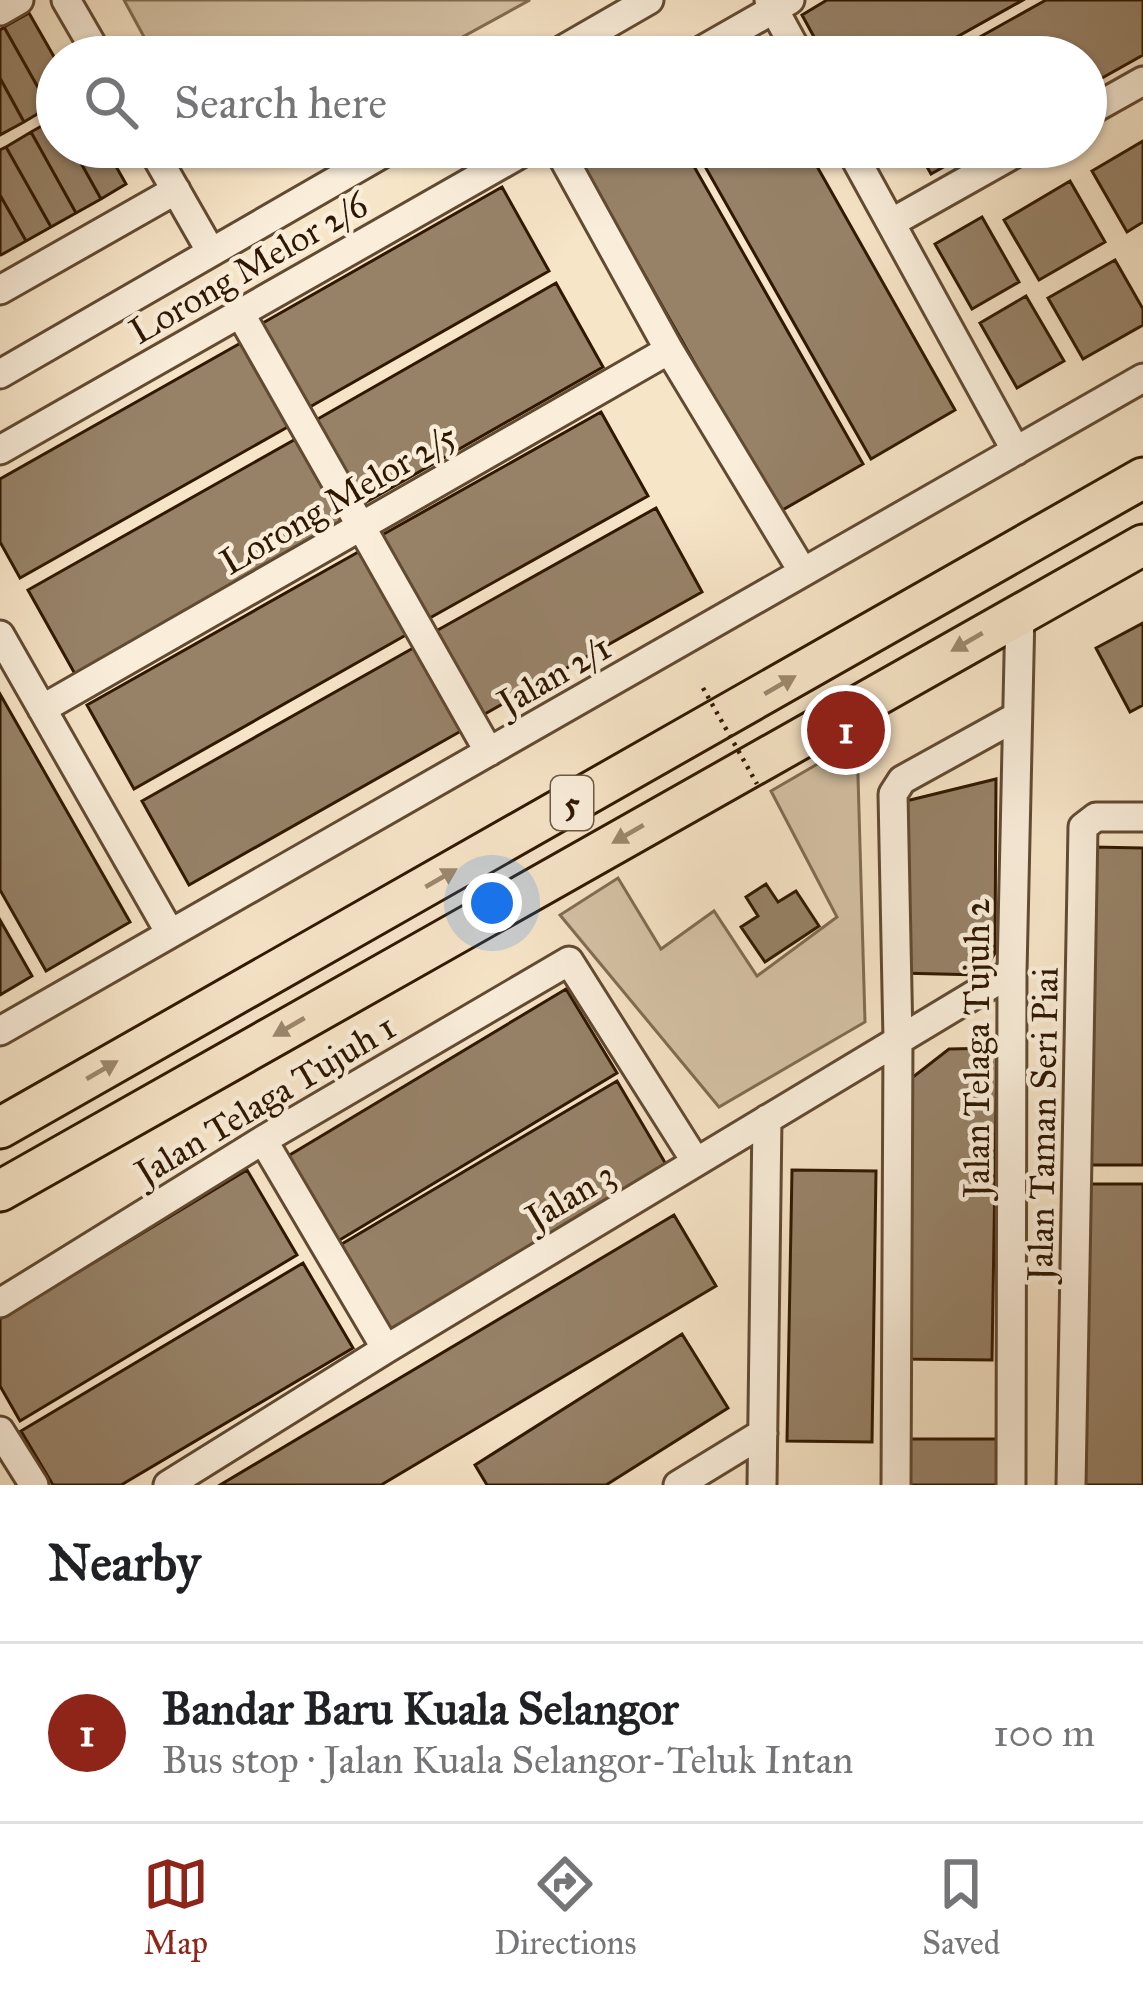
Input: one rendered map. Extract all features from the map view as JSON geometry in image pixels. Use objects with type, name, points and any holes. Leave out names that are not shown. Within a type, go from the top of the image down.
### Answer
[{"type":"highway","name":"5","points":[[0,1128],[1101,502],[1143,483]]},
{"type":"highway","name":"5","points":[[0,1190],[1143,545]]},
{"type":"street","points":[[0,11],[19,0]]},
{"type":"street","points":[[66,0],[87,36]]},
{"type":"street","points":[[587,36],[650,0]]},
{"type":"street","points":[[724,36],[777,3],[791,36]]},
{"type":"street","points":[[1107,101],[1143,81]]},
{"type":"street","points":[[163,168],[212,252]]},
{"type":"street","points":[[0,374],[358,168]]},
{"type":"street","name":"Lorong Melor 2/6","points":[[0,450],[495,168]]},
{"type":"street","points":[[569,168],[669,350],[803,572]]},
{"type":"street","points":[[860,168],[1016,451]]},
{"type":"street","points":[[891,224],[989,168]]},
{"type":"street","points":[[0,290],[176,190]]},
{"type":"street","points":[[240,313],[489,752]]},
{"type":"street","name":"Lorong Melor 2/5","points":[[42,709],[669,350]]},
{"type":"street","name":"Jalan 2/1","points":[[0,1030],[1143,378]]},
{"type":"street","name":"Jalan Telaga Tujuh 2","points":[[1011,1485],[1012,972],[1020,612]]},
{"type":"street","points":[[0,635],[170,933]]},
{"type":"street","points":[[896,1485],[898,1040],[892,794],[902,780],[1016,717]]},
{"type":"street","name":"Jalan Taman Seri Piai","points":[[1071,1485],[1083,827],[1096,817],[1143,817]]},
{"type":"street","name":"Jalan Telaga Tujuh 1","points":[[0,1303],[263,1140],[569,962],[695,1162]]},
{"type":"street","name":"Jalan 3","points":[[169,1485],[386,1348],[1012,972]]},
{"type":"street","points":[[762,1485],[767,1119]]},
{"type":"street","points":[[263,1140],[386,1348]]},
{"type":"street","points":[[678,1485],[763,1433]]},
{"type":"street","points":[[4,1448],[34,1485]]},
{"type":"path","points":[[703,688],[757,784]]},
{"type":"shaded area","points":[[124,0],[530,0],[464,36],[144,36]]},
{"type":"shaded area","points":[[857,741],[865,1022],[719,1107],[560,915],[618,878],[661,949],[714,911],[757,976],[837,917],[771,791]]},
{"type":"building","points":[[827,0],[1023,0],[959,36],[814,36],[802,15]]},
{"type":"building","points":[[1046,0],[1143,0],[1143,55],[1107,75],[1107,36],[982,36]]},
{"type":"building","points":[[29,13],[42,36],[36,36],[36,84],[4,27]]},
{"type":"building","points":[[4,27],[36,84],[36,115],[24,122],[0,78],[0,30]]},
{"type":"building","points":[[0,78],[24,122],[0,135]]},
{"type":"building","points":[[31,132],[36,141],[36,168],[51,168],[76,213],[51,227],[6,147]]},
{"type":"building","points":[[1143,141],[1143,222],[1127,232],[1092,171],[1107,168],[1107,162]]},
{"type":"building","points":[[6,147],[51,227],[26,241],[0,195],[0,150]]},
{"type":"building","points":[[51,168],[84,168],[101,199],[76,213]]},
{"type":"building","points":[[84,168],[117,168],[126,184],[101,199]]},
{"type":"building","points":[[584,168],[695,168],[863,464],[779,512]]},
{"type":"building","points":[[706,168],[818,168],[955,410],[871,459]]},
{"type":"building","points":[[1070,181],[1105,242],[1039,280],[1004,220]]},
{"type":"building","points":[[502,187],[549,271],[308,408],[261,324]]},
{"type":"building","points":[[0,195],[26,241],[1,255],[0,254]]},
{"type":"building","points":[[982,217],[1019,282],[972,309],[935,244]]},
{"type":"building","points":[[1115,260],[1143,309],[1143,325],[1083,359],[1048,298]]},
{"type":"building","points":[[556,283],[603,367],[363,504],[316,420]]},
{"type":"building","points":[[1026,296],[1064,361],[1017,388],[980,323]]},
{"type":"building","points":[[246,340],[293,424],[20,578],[0,542],[0,479]]},
{"type":"building","points":[[601,412],[648,496],[428,619],[382,535]]},
{"type":"building","points":[[301,436],[347,520],[75,674],[28,590]]},
{"type":"building","points":[[656,508],[702,592],[483,715],[436,631]]},
{"type":"building","points":[[360,551],[406,635],[134,789],[87,705]]},
{"type":"building","points":[[1143,623],[1143,705],[1130,712],[1096,648]]},
{"type":"building","points":[[415,647],[461,731],[189,885],[142,801]]},
{"type":"building","points":[[0,694],[130,922],[46,971],[0,890]]},
{"type":"building","points":[[996,779],[995,953],[981,975],[899,973],[902,802]]},
{"type":"building","points":[[1092,847],[1143,848],[1143,1165],[1089,1165]]},
{"type":"building","points":[[766,884],[778,902],[796,891],[819,926],[765,962],[741,927],[758,916],[746,897]]},
{"type":"building","points":[[0,920],[32,976],[0,995]]},
{"type":"building","points":[[566,989],[617,1073],[333,1244],[283,1159]]},
{"type":"building","points":[[997,1048],[992,1360],[900,1359],[904,1084],[949,1049]]},
{"type":"building","points":[[617,1081],[667,1166],[384,1333],[335,1248]]},
{"type":"building","points":[[247,1170],[297,1255],[20,1421],[0,1386],[0,1319]]},
{"type":"building","points":[[792,1170],[876,1171],[872,1442],[787,1441]]},
{"type":"building","points":[[1081,1184],[1143,1184],[1143,1485],[1078,1485]]},
{"type":"building","points":[[674,1215],[716,1286],[381,1485],[220,1485]]},
{"type":"building","points":[[303,1263],[353,1348],[121,1485],[53,1485],[21,1431]]},
{"type":"building","points":[[682,1334],[728,1408],[606,1485],[487,1485],[475,1465]]},
{"type":"building","points":[[900,1439],[998,1439],[998,1485],[900,1485]]},
{"type":"place","name":"Bandar Baru Kuala Selangor","points":[[846,730]]}]
